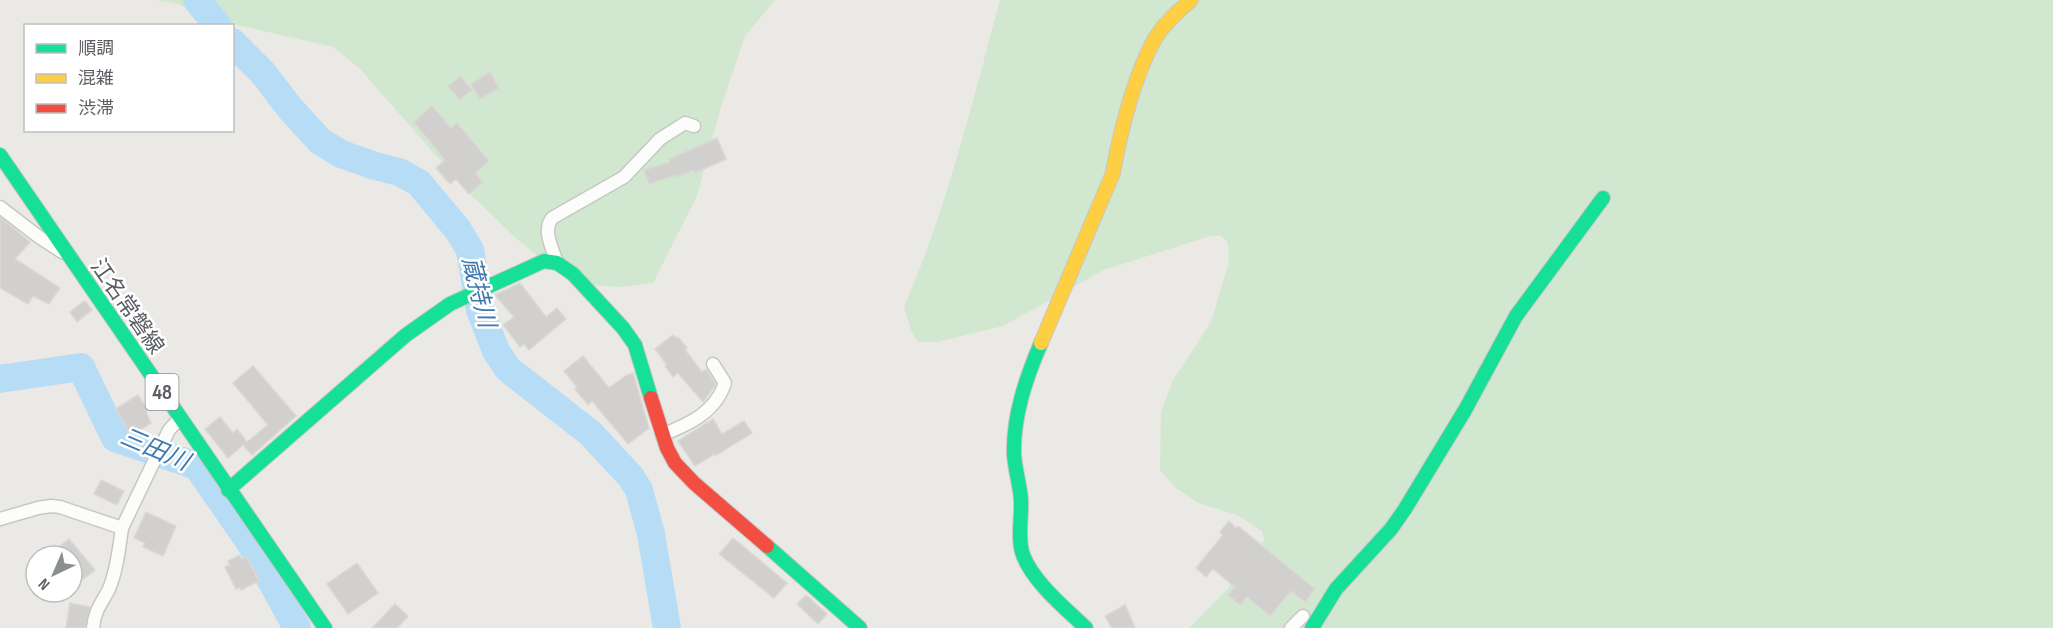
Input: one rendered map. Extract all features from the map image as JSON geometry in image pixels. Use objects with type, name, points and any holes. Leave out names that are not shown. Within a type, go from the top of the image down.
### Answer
[{"type":"street","points":[[1086,628],[1056,600],[1029,568],[1023,556],[1021,499],[1014,455],[1016,420],[1029,370],[1113,173],[1116,148],[1139,76],[1161,30],[1191,0]]},
{"type":"street","points":[[557,263],[548,234],[547,224],[552,218],[624,177],[660,139],[685,123],[694,126]]},
{"type":"street","name":"江名常磐線","points":[[0,155],[325,628]]},
{"type":"street","points":[[1312,628],[1336,589],[1391,529],[1405,509],[1459,420],[1516,316],[1603,198]]},
{"type":"street","points":[[0,207],[68,256]]},
{"type":"street","points":[[228,490],[423,322],[450,304],[544,261],[557,263],[573,274],[623,328],[635,345],[662,435],[675,463],[694,483],[860,628]]},
{"type":"street","points":[[662,435],[690,424],[715,403],[725,383],[713,364]]},
{"type":"street","points":[[93,628],[94,613],[108,589],[116,567],[122,528],[169,430],[180,418]]},
{"type":"street","points":[[0,519],[51,506],[122,528]]},
{"type":"street","points":[[1291,628],[1303,616]]},
{"type":"green space","points":[[156,0],[775,0],[745,36],[721,107],[697,196],[653,283],[620,287],[572,284],[517,239],[471,195],[359,68],[333,47],[234,24],[174,3]]},
{"type":"green space","points":[[1000,0],[2053,0],[2053,628],[1189,628],[1249,567],[1264,540],[1262,531],[1237,515],[1198,503],[1176,488],[1160,470],[1161,412],[1173,380],[1211,322],[1229,262],[1228,243],[1221,236],[1210,236],[1104,270],[1003,326],[937,342],[918,342],[912,333],[904,307],[946,194]]},
{"type":"building","points":[[490,72],[499,88],[480,99],[471,84]]},
{"type":"building","points":[[460,76],[472,90],[460,100],[448,86]]},
{"type":"building","points":[[432,106],[451,128],[457,123],[489,161],[475,173],[483,182],[469,194],[456,179],[450,184],[436,168],[445,160],[414,122]]},
{"type":"building","points":[[717,138],[726,159],[695,173],[693,170],[677,177],[676,175],[649,184],[644,170],[670,162],[669,159]]},
{"type":"building","points":[[0,217],[30,242],[15,259],[60,288],[49,304],[33,296],[28,304],[0,288]]},
{"type":"building","points":[[520,283],[546,317],[557,308],[566,319],[529,350],[524,344],[520,347],[503,325],[514,317],[495,295]]},
{"type":"building","points":[[85,301],[92,310],[77,322],[70,312]]},
{"type":"building","points":[[673,335],[678,337],[687,348],[685,350],[702,372],[706,369],[716,384],[703,402],[678,373],[673,377],[655,349]]},
{"type":"building","points":[[583,356],[609,388],[633,373],[649,428],[628,444],[592,401],[588,405],[564,371]]},
{"type":"building","points":[[253,366],[296,416],[252,455],[243,445],[228,458],[205,429],[220,417],[233,433],[237,429],[247,442],[268,425],[233,383]]},
{"type":"building","points":[[138,395],[148,410],[146,412],[151,423],[130,434],[116,409]]},
{"type":"building","points":[[713,419],[722,434],[744,421],[752,433],[695,466],[678,441]]},
{"type":"building","points":[[101,480],[124,491],[117,505],[94,494]]},
{"type":"building","points":[[146,512],[176,526],[163,556],[143,547],[145,543],[134,538]]},
{"type":"building","points":[[1229,521],[1315,589],[1305,602],[1291,591],[1270,616],[1247,597],[1240,605],[1228,595],[1235,587],[1213,569],[1206,577],[1196,568],[1223,535],[1220,532]]},
{"type":"building","points":[[733,538],[787,583],[774,598],[719,554]]},
{"type":"building","points":[[69,539],[73,544],[63,544]]},
{"type":"building","points":[[240,555],[242,559],[247,557],[259,581],[241,590],[240,587],[236,589],[225,567],[230,565],[228,561]]},
{"type":"building","points":[[84,557],[95,570],[84,579]]},
{"type":"building","points":[[357,563],[378,593],[348,614],[327,584]]},
{"type":"building","points":[[806,595],[827,614],[818,624],[797,604]]},
{"type":"building","points":[[70,604],[90,607],[85,628],[66,628]]},
{"type":"building","points":[[395,604],[408,616],[397,628],[372,628]]},
{"type":"building","points":[[1125,605],[1135,628],[1112,628],[1105,616]]},
{"type":"waterway","name":"蔵持川","points":[[197,0],[216,24]]},
{"type":"waterway","name":"蔵持川","points":[[234,44],[263,73],[289,107],[320,141],[341,154],[399,172],[419,183],[458,230],[470,250],[480,310],[496,351],[508,369],[590,433],[631,477],[639,490],[651,534],[667,628]]},
{"type":"waterway","name":"三田川","points":[[0,379],[81,367],[115,438],[197,466],[253,547],[297,628]]},
{"type":"traffic: fast","points":[[0,155],[325,628]]},
{"type":"traffic: fast","points":[[1312,628],[1336,589],[1391,529],[1405,509],[1465,410],[1516,316],[1603,198]]},
{"type":"traffic: fast","points":[[228,490],[406,335],[450,304],[544,261],[557,263],[573,274],[623,328],[635,345],[651,398]]},
{"type":"traffic: fast","points":[[1041,343],[1022,397],[1014,440],[1021,500],[1021,549],[1028,565],[1042,585],[1086,628]]},
{"type":"traffic: fast","points":[[767,546],[860,628]]},
{"type":"traffic: slow","points":[[1041,343],[1113,173],[1129,103],[1148,51],[1164,26],[1191,0]]},
{"type":"traffic: jam","points":[[651,398],[667,448],[675,463],[694,483],[767,546]]}]
